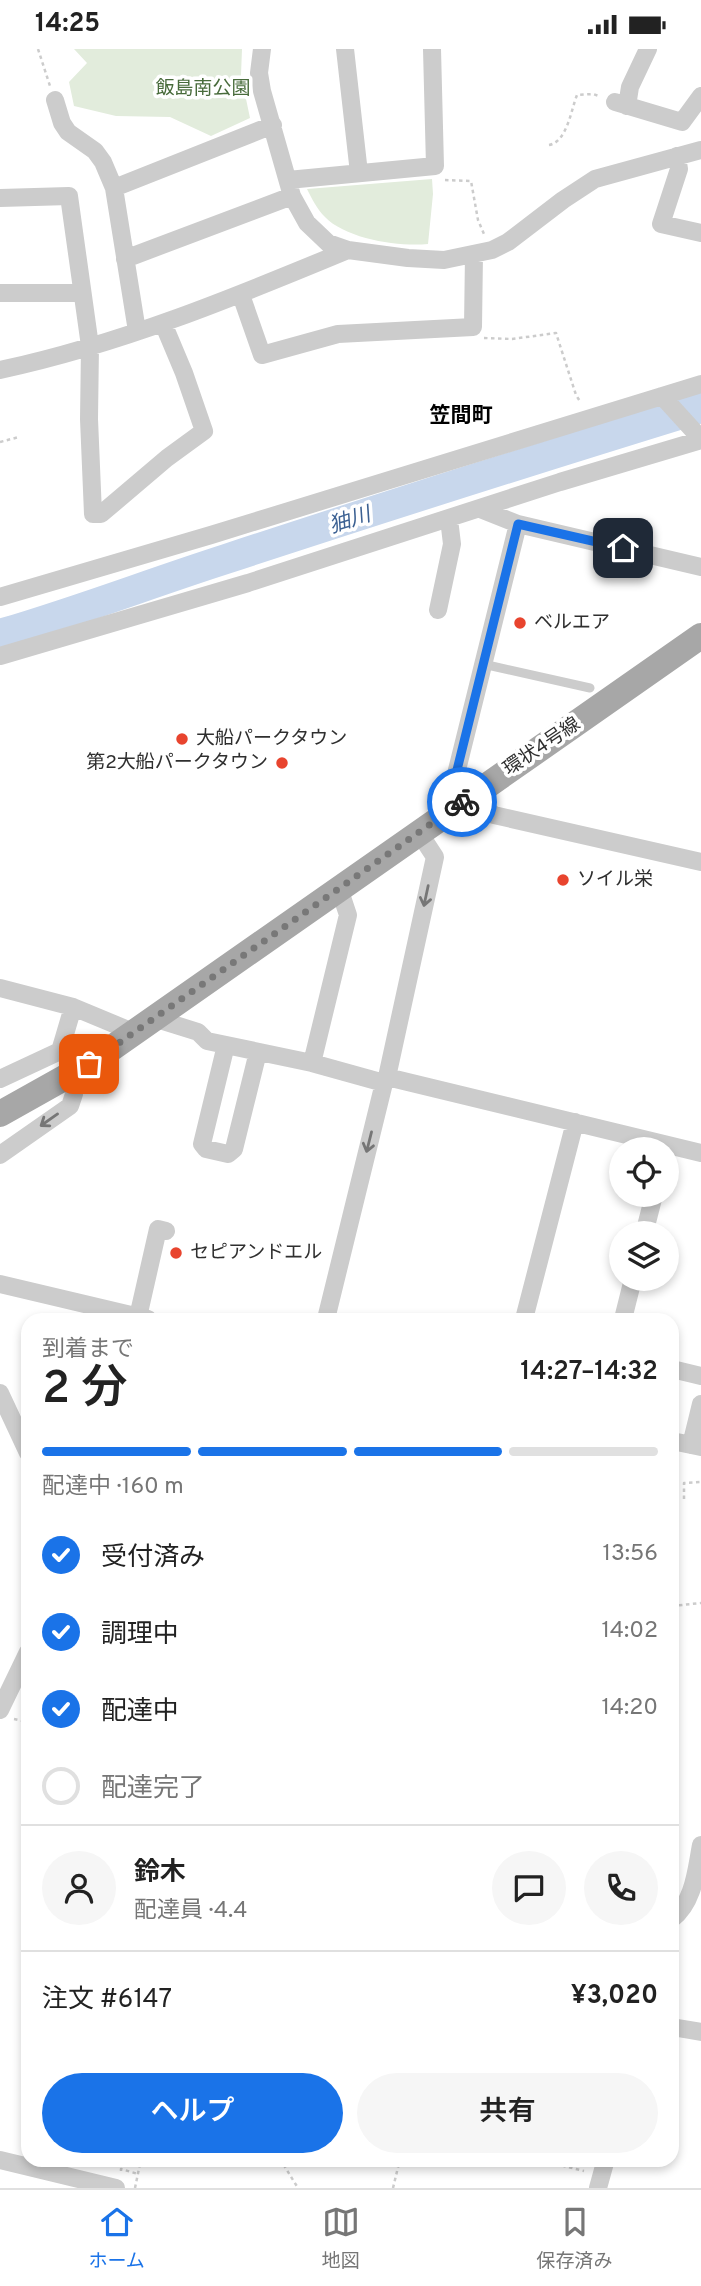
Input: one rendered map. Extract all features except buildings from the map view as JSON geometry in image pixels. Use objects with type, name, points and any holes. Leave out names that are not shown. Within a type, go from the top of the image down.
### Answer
[{"type":"main road","name":"環状4号線","points":[[0,1114],[74,1062],[143,1025],[701,636]]},
{"type":"street","points":[[261,49],[259,73],[299,212],[328,243],[348,250],[429,260],[483,252],[508,242],[595,179],[701,150]]},
{"type":"street","points":[[345,49],[359,173]]},
{"type":"street","points":[[125,259],[290,188],[359,173],[435,166],[432,49]]},
{"type":"street","points":[[648,49],[621,104],[682,122],[701,96]]},
{"type":"street","points":[[55,100],[62,123],[68,132],[94,151],[103,162],[114,188],[137,331]]},
{"type":"street","points":[[114,188],[273,125]]},
{"type":"street","points":[[677,156],[679,169],[661,224],[701,233]]},
{"type":"street","points":[[0,198],[69,196],[90,346],[89,419],[93,515],[101,514],[204,431],[163,323]]},
{"type":"street","points":[[0,370],[37,362],[163,323],[241,295],[348,250]]},
{"type":"street","points":[[241,295],[262,355],[338,334],[473,327],[483,252]]},
{"type":"street","points":[[0,293],[82,293]]},
{"type":"street","points":[[0,597],[701,384]]},
{"type":"street","points":[[0,656],[248,583],[701,440],[662,396]]},
{"type":"street","points":[[480,509],[518,524],[701,567]]},
{"type":"street","points":[[438,610],[452,544],[449,519]]},
{"type":"street","points":[[518,524],[456,774],[456,789],[466,799],[494,815],[701,862]]},
{"type":"street","points":[[327,1313],[385,1080],[435,857],[420,834]]},
{"type":"street","points":[[312,1063],[348,915],[339,888]]},
{"type":"street","points":[[0,988],[143,1025],[198,1032],[207,1041],[575,1122],[630,1137]]},
{"type":"street","points":[[0,1155],[71,1105],[74,1094],[73,1007]]},
{"type":"street","points":[[226,1045],[202,1144],[206,1149],[228,1154],[234,1149],[258,1052]]},
{"type":"street","points":[[0,1079],[74,1062]]},
{"type":"street","points":[[526,1313],[575,1122]]},
{"type":"street","points":[[679,1149],[701,1153]]},
{"type":"street","points":[[144,1313],[158,1229],[166,1231]]},
{"type":"street","points":[[0,1284],[122,1313]]},
{"type":"street","points":[[624,1313],[630,1291]]},
{"type":"street","points":[[679,1371],[701,1376]]},
{"type":"street","points":[[0,1394],[21,1438]]},
{"type":"street","points":[[679,1443],[698,1449],[701,1404]]},
{"type":"street","points":[[0,1710],[7,1683],[21,1662]]},
{"type":"street","points":[[679,1914],[689,1898],[701,1845]]},
{"type":"street","points":[[679,2028],[701,2032]]},
{"type":"street","points":[[0,2160],[21,2165]]},
{"type":"street","points":[[29,2167],[116,2188]]},
{"type":"street","points":[[598,2188],[604,2167]]},
{"type":"lane","points":[[483,664],[590,688]]},
{"type":"path","points":[[38,49],[55,100]]},
{"type":"path","points":[[549,145],[555,144],[561,138],[577,95],[593,94],[621,104]]},
{"type":"path","points":[[435,166],[440,180],[471,181],[483,252]]},
{"type":"path","points":[[473,327],[479,337],[512,339],[556,333],[576,395],[589,419]]},
{"type":"path","points":[[0,442],[19,437]]},
{"type":"path","points":[[684,1499],[684,1483],[701,1482]]},
{"type":"path","points":[[679,1605],[701,1603]]},
{"type":"path","points":[[135,2188],[139,2167]]},
{"type":"path","points":[[285,2167],[298,2188]]},
{"type":"path","points":[[393,2188],[398,2167]]},
{"type":"path","points":[[568,2167],[584,2171]]},
{"type":"green space","name":"飯島南公園","points":[[74,49],[242,49],[241,75],[250,118],[211,136],[170,117],[116,116],[74,106],[69,82],[87,63]]},
{"type":"green space","points":[[432,179],[428,244],[416,245],[374,240],[334,225],[317,207],[307,189]]},
{"type":"waterway","name":"㹨川","points":[[0,634],[345,520],[701,408]]},
{"type":"way so far","points":[[89,1064],[462,802]]},
{"type":"place","name":"ベルエア","points":[[520,623]]},
{"type":"place","name":"大船パークタウン","points":[[182,739]]},
{"type":"place","name":"第2大船パークタウン","points":[[282,763]]},
{"type":"place","name":"ソイル栄","points":[[563,880]]},
{"type":"place","name":"セピアンドエル","points":[[176,1253]]},
{"type":"district","name":"笠間町","points":[[461,416]]},
{"type":"route","points":[[462,802],[456,789],[456,774],[518,524],[623,548]]}]
